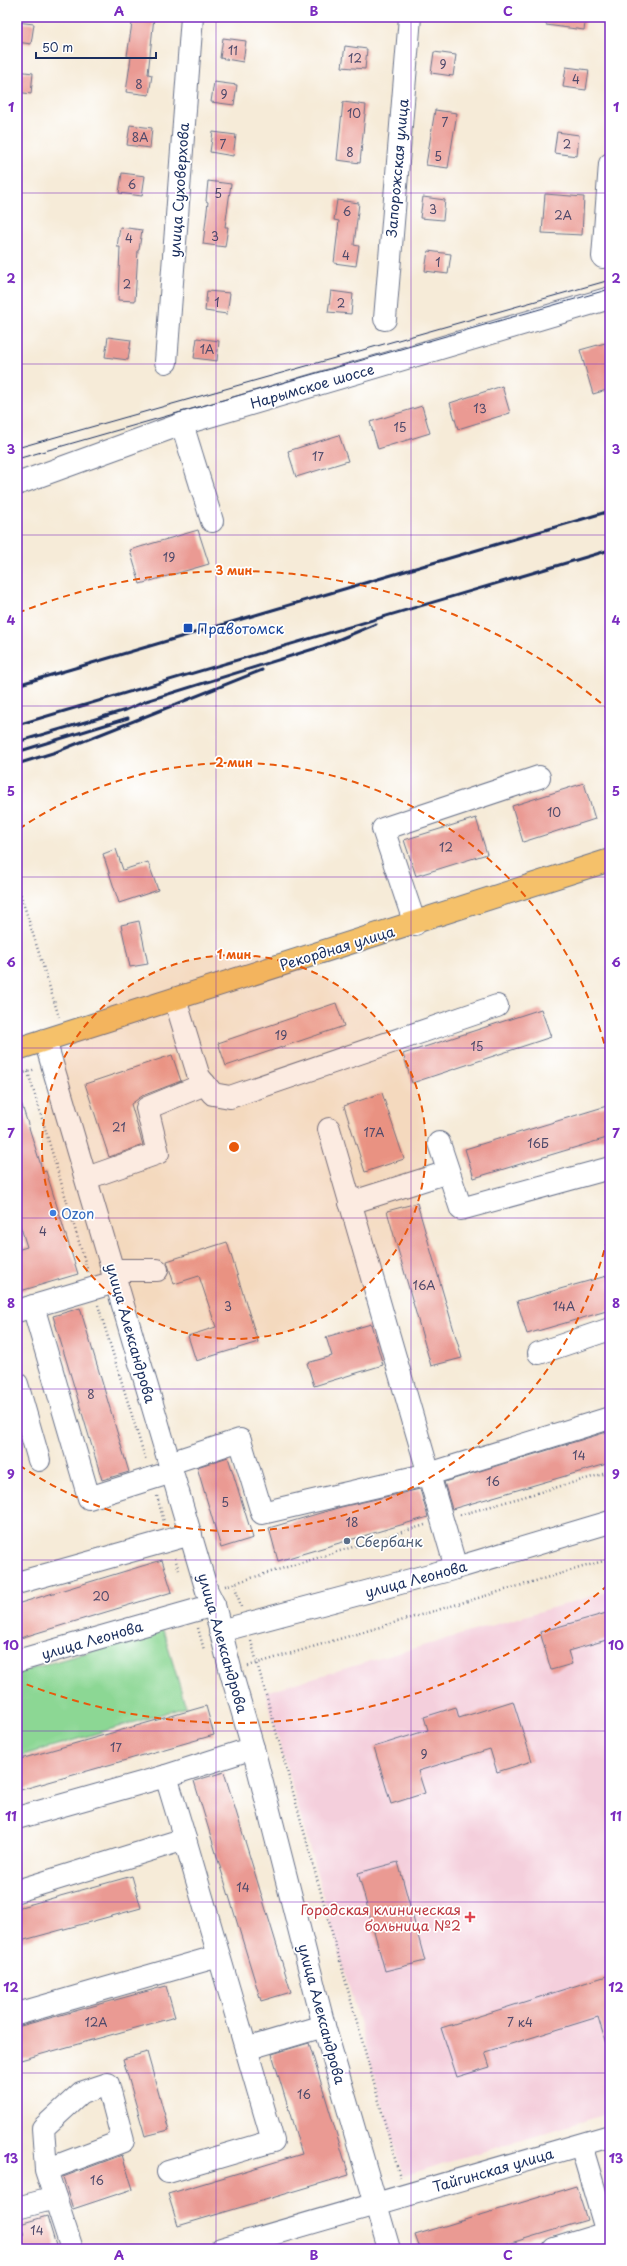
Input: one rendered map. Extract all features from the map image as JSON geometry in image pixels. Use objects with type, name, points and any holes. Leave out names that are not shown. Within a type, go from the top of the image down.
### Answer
[{"type":"main road","name":"Рекордная улица","points":[[17,1050],[54,1037],[415,924],[610,860]]},
{"type":"street","name":"улица Суховерхова","points":[[166,362],[192,17]]},
{"type":"street","name":"Запорожская улица","points":[[385,319],[410,17]]},
{"type":"street","points":[[603,257],[610,164]]},
{"type":"street","name":"Нарымское шоссе","points":[[17,484],[182,424],[610,298]]},
{"type":"street","points":[[182,424],[212,521]]},
{"type":"street","points":[[415,924],[383,829],[539,776]]},
{"type":"street","points":[[175,999],[199,1077],[213,1094],[230,1097],[497,1006]]},
{"type":"street","name":"улица Александрова","points":[[54,1037],[52,1064],[220,1631],[253,1748],[324,2026],[390,2249]]},
{"type":"street","points":[[87,1178],[158,1153],[147,1108],[205,1084]]},
{"type":"street","points":[[329,1129],[456,1568]]},
{"type":"street","points":[[439,1143],[461,1209],[610,1168]]},
{"type":"street","points":[[350,1203],[448,1172]]},
{"type":"street","points":[[157,1270],[114,1276],[93,1289],[25,1308],[89,1498],[152,1479],[171,1468],[240,1440],[262,1513],[429,1474],[610,1418]]},
{"type":"street","points":[[539,1353],[610,1329]]},
{"type":"street","points":[[17,1384],[39,1460]]},
{"type":"street","name":"улица Леонова","points":[[220,1631],[456,1568],[610,1522]]},
{"type":"street","points":[[17,1583],[191,1534]]},
{"type":"street","name":"улица Леонова","points":[[17,1661],[193,1611],[210,1598]]},
{"type":"street","points":[[17,1818],[166,1776],[253,1748]]},
{"type":"street","points":[[166,1776],[220,1956],[273,2142],[168,2172]]},
{"type":"street","points":[[17,1891],[185,1839]]},
{"type":"street","points":[[17,2014],[220,1956]]},
{"type":"street","points":[[246,2049],[324,2026]]},
{"type":"street","name":"Тайгинская улица","points":[[221,2249],[610,2136]]},
{"type":"street","points":[[554,2249],[609,2233],[581,2145]]},
{"type":"street","points":[[46,2170],[72,2249]]},
{"type":"street","points":[[17,2208],[55,2198]]},
{"type":"path","points":[[17,883],[54,1037]]},
{"type":"path","points":[[17,1076],[52,1064]]},
{"type":"path","points":[[28,1072],[152,1479],[169,1540],[181,1575]]},
{"type":"path","points":[[210,1598],[234,1584],[442,1520],[610,1472]]},
{"type":"path","points":[[257,1663],[610,1559]]},
{"type":"path","points":[[234,1584],[404,2195]]},
{"type":"path","points":[[193,1611],[206,1654]]},
{"type":"shaded area","name":"Городская клиническая больница №2","points":[[610,1591],[610,2113],[403,2176],[265,1692]]},
{"type":"green space","points":[[163,1630],[186,1707],[17,1757],[17,1673]]},
{"type":"building","points":[[133,17],[154,17],[148,74],[152,75],[149,95],[126,92],[131,57],[127,56]]},
{"type":"building","points":[[546,17],[586,17],[584,30],[546,25]]},
{"type":"building","points":[[17,22],[34,24],[31,44],[17,42]]},
{"type":"building","points":[[223,38],[246,41],[243,62],[220,58]]},
{"type":"building","points":[[345,46],[367,49],[365,69],[342,67]]},
{"type":"building","points":[[434,52],[456,55],[453,76],[431,73]]},
{"type":"building","points":[[566,67],[589,70],[586,90],[563,87]]},
{"type":"building","points":[[17,71],[33,73],[31,94],[17,92]]},
{"type":"building","points":[[214,82],[237,85],[234,105],[211,102]]},
{"type":"building","points":[[343,102],[366,105],[360,163],[337,160]]},
{"type":"building","points":[[435,110],[457,113],[448,168],[426,165]]},
{"type":"building","points":[[130,125],[152,128],[150,148],[127,145]]},
{"type":"building","points":[[213,132],[236,135],[233,156],[210,152]]},
{"type":"building","points":[[557,132],[579,135],[577,156],[554,153]]},
{"type":"building","points":[[122,173],[145,176],[142,196],[119,193]]},
{"type":"building","points":[[208,181],[231,184],[225,227],[228,227],[225,247],[203,244],[208,202],[206,201]]},
{"type":"building","points":[[545,194],[584,197],[582,235],[542,233]]},
{"type":"building","points":[[423,197],[445,200],[443,220],[420,218]]},
{"type":"building","points":[[337,200],[359,203],[354,245],[359,246],[356,266],[334,263],[339,221],[334,220]]},
{"type":"building","points":[[120,227],[142,230],[138,250],[135,301],[118,300],[120,247],[117,247]]},
{"type":"building","points":[[428,251],[451,254],[448,274],[425,271]]},
{"type":"building","points":[[207,291],[230,293],[227,314],[205,311]]},
{"type":"building","points":[[331,291],[353,294],[351,314],[328,312]]},
{"type":"building","points":[[108,337],[131,340],[128,360],[105,357]]},
{"type":"building","points":[[197,338],[219,341],[217,361],[194,358]]},
{"type":"building","points":[[605,343],[610,358],[610,389],[593,394],[580,350]]},
{"type":"building","points":[[502,386],[510,413],[458,429],[450,403]]},
{"type":"building","points":[[422,406],[430,433],[378,449],[370,422]]},
{"type":"building","points":[[339,435],[348,461],[296,477],[288,451]]},
{"type":"building","points":[[198,530],[209,564],[140,584],[130,550]]},
{"type":"building","points":[[584,783],[595,819],[523,842],[512,806]]},
{"type":"building","points":[[476,818],[487,854],[416,876],[404,840]]},
{"type":"building","points":[[116,849],[123,870],[148,862],[158,890],[119,903],[103,854]]},
{"type":"building","points":[[139,921],[148,964],[130,967],[121,925]]},
{"type":"building","points":[[336,1003],[344,1026],[226,1066],[218,1043]]},
{"type":"building","points":[[541,1009],[551,1037],[412,1083],[403,1054]]},
{"type":"building","points":[[172,1055],[181,1081],[142,1096],[131,1104],[143,1145],[109,1157],[85,1084]]},
{"type":"building","points":[[382,1093],[404,1159],[365,1172],[344,1106]]},
{"type":"building","points":[[17,1099],[20,1099],[43,1172],[46,1171],[78,1274],[17,1292],[17,1250],[27,1247],[17,1215]]},
{"type":"building","points":[[610,1105],[610,1137],[474,1178],[465,1149]]},
{"type":"building","points":[[417,1203],[462,1358],[431,1366],[387,1211]]},
{"type":"building","points":[[227,1242],[258,1342],[196,1361],[188,1336],[216,1327],[199,1276],[174,1284],[167,1261]]},
{"type":"building","points":[[610,1275],[610,1310],[527,1334],[517,1301]]},
{"type":"building","points":[[80,1308],[129,1472],[102,1480],[53,1316]]},
{"type":"building","points":[[371,1324],[383,1365],[314,1386],[307,1363],[332,1356],[326,1337]]},
{"type":"building","points":[[610,1431],[610,1463],[452,1509],[444,1482]]},
{"type":"building","points":[[228,1457],[253,1538],[221,1548],[197,1467]]},
{"type":"building","points":[[420,1489],[428,1517],[278,1561],[269,1528],[341,1507]]},
{"type":"building","points":[[162,1560],[172,1592],[17,1639],[17,1604]]},
{"type":"building","points":[[610,1612],[610,1639],[568,1651],[572,1664],[551,1670],[540,1632]]},
{"type":"building","points":[[513,1701],[532,1761],[497,1772],[490,1749],[418,1771],[425,1793],[391,1804],[374,1747],[428,1730],[424,1717],[456,1707],[459,1718]]},
{"type":"building","points":[[206,1706],[214,1735],[17,1791],[17,1760]]},
{"type":"building","points":[[224,1772],[291,1992],[261,2001],[194,1781]]},
{"type":"building","points":[[398,1862],[425,1961],[385,1971],[358,1873]]},
{"type":"building","points":[[132,1876],[141,1908],[17,1942],[17,1908]]},
{"type":"building","points":[[610,1975],[610,2047],[607,2047],[598,2017],[485,2052],[490,2067],[457,2077],[441,2028]]},
{"type":"building","points":[[166,1986],[175,2017],[17,2061],[17,2027]]},
{"type":"building","points":[[309,2043],[349,2175],[178,2226],[168,2194],[302,2154],[272,2054]]},
{"type":"building","points":[[147,2052],[169,2130],[145,2136],[123,2059]]},
{"type":"building","points":[[122,2155],[133,2189],[73,2209],[63,2177]]},
{"type":"building","points":[[576,2186],[587,2220],[491,2249],[420,2249],[415,2235]]},
{"type":"building","points":[[47,2216],[57,2249],[17,2249],[17,2237],[24,2235],[20,2224]]},
{"type":"tram line","points":[[17,448],[610,280]]},
{"type":"tram line","points":[[17,459],[610,289]]},
{"type":"railway","points":[[17,685],[610,511]]},
{"type":"railway","points":[[17,725],[610,550]]},
{"type":"railway","points":[[17,742],[126,710],[146,701],[323,646],[376,624]]},
{"type":"railway","points":[[17,764],[56,752],[262,670]]},
{"type":"railway","points":[[17,752],[128,718]]},
{"type":"place","name":"Правотомск","points":[[188,628]]},
{"type":"place","name":"Ozon","points":[[53,1213]]},
{"type":"place","name":"Сбербанк","points":[[347,1541]]},
{"type":"place","name":"Городская клиническая больница №2","points":[[470,1917]]}]
